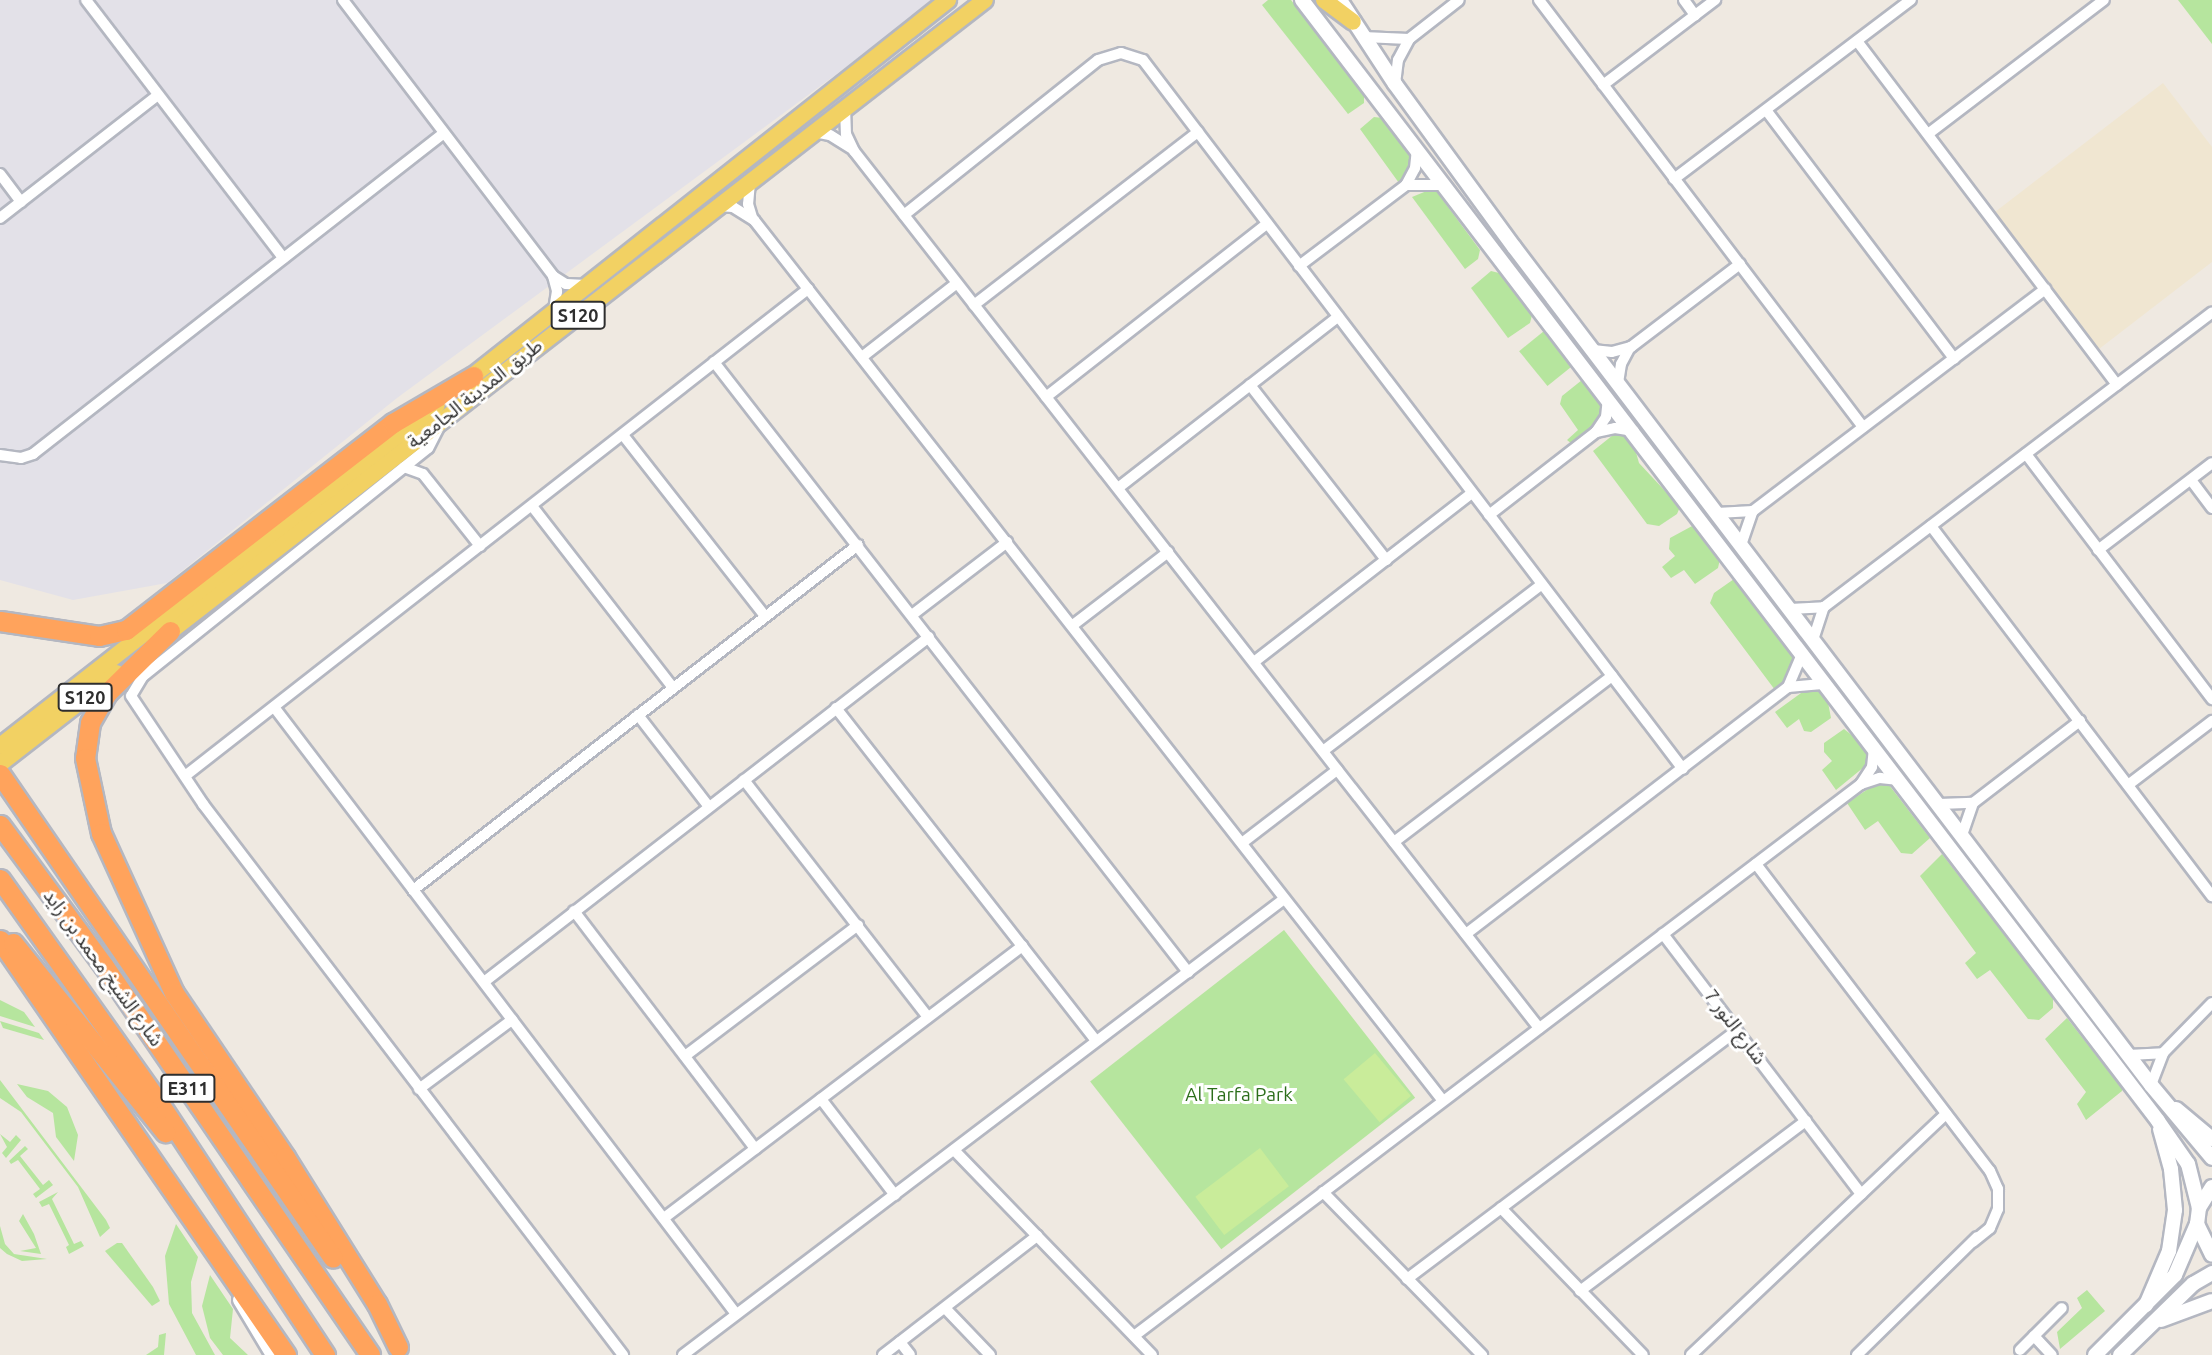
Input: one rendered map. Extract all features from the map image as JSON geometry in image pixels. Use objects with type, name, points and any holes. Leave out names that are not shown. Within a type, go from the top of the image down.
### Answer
[{"type":"highway","points":[[0,621],[99,636],[126,630],[393,423],[473,376]]},
{"type":"highway","points":[[165,626],[107,692],[90,723],[85,758],[102,833],[174,993],[285,1157],[377,1304],[401,1351]]},
{"type":"highway","points":[[0,774],[368,1310],[401,1351]]},
{"type":"highway","name":"شارع الشيخ محمد بن زايد","points":[[0,825],[104,966],[370,1355]]},
{"type":"highway","name":"شارع الشيخ محمد بن زايد","points":[[0,879],[148,1087],[325,1355]]},
{"type":"highway","points":[[0,928],[213,1189]]},
{"type":"highway","points":[[0,940],[286,1355]]},
{"type":"highway","points":[[0,967],[48,1027],[71,1046]]},
{"type":"main road","name":"طريق المدينة الجامعية","points":[[0,764],[473,376],[948,0]]},
{"type":"main road","name":"طريق المدينة الجامعية","points":[[0,746],[442,420],[811,131],[985,0]]},
{"type":"main road","points":[[1302,0],[1634,431],[2188,1164],[2199,1208],[2197,1224],[2175,1275],[2095,1355]]},
{"type":"main road","points":[[1324,0],[1353,22]]},
{"type":"main road","points":[[1340,0],[1395,84],[1588,345],[2151,1085],[2212,1158]]},
{"type":"main road","points":[[1530,296],[1542,297],[1570,332],[1588,345]]},
{"type":"main road","points":[[1946,843],[1962,852],[1982,875],[1990,870]]},
{"type":"main road","points":[[2165,1103],[2212,1139]]},
{"type":"main road","points":[[2146,1305],[2169,1251],[2175,1210],[2171,1169],[2158,1121]]},
{"type":"main road","points":[[2199,1208],[2212,1187]]},
{"type":"main road","points":[[2197,1224],[2212,1255]]},
{"type":"main road","points":[[2126,1351],[2193,1284],[2212,1273]]},
{"type":"main road","points":[[233,1279],[244,1311],[273,1355]]},
{"type":"main road","points":[[2150,1325],[2212,1301]]},
{"type":"street","points":[[86,0],[283,258]]},
{"type":"street","points":[[343,0],[553,276],[574,286],[590,285]]},
{"type":"street","points":[[1395,84],[1398,60],[1409,39],[1459,0]]},
{"type":"street","points":[[1539,0],[1863,427]]},
{"type":"street","points":[[1684,0],[1695,15]]},
{"type":"street","points":[[1603,85],[1715,0]]},
{"type":"street","points":[[1674,179],[1910,0]]},
{"type":"street","points":[[1928,134],[2104,0]]},
{"type":"street","points":[[1362,37],[1409,39]]},
{"type":"street","points":[[1857,41],[2117,385]]},
{"type":"street","points":[[904,215],[1093,65],[1121,53],[1143,60],[1682,769]]},
{"type":"street","points":[[0,218],[158,95]]},
{"type":"street","points":[[846,105],[844,124],[854,151],[1539,1028]]},
{"type":"street","points":[[1766,110],[1954,359]]},
{"type":"street","points":[[811,131],[830,135],[854,151]]},
{"type":"street","points":[[974,305],[1198,132]]},
{"type":"street","points":[[0,455],[21,458],[33,454],[444,133]]},
{"type":"street","points":[[1299,266],[1406,185],[1415,168],[1417,150]]},
{"type":"street","points":[[0,174],[21,202]]},
{"type":"street","points":[[752,178],[748,204],[754,220],[1443,1101]]},
{"type":"street","points":[[1406,185],[1444,184]]},
{"type":"street","points":[[718,206],[733,207],[754,220]]},
{"type":"street","points":[[1046,397],[1268,225]]},
{"type":"street","points":[[1618,383],[1621,364],[1631,347],[1740,264]]},
{"type":"street","points":[[553,276],[557,299],[553,314]]},
{"type":"street","points":[[862,357],[957,283]]},
{"type":"street","points":[[185,776],[808,289]]},
{"type":"street","points":[[1741,545],[1753,511],[2045,289]]},
{"type":"street","points":[[1790,610],[1824,607],[2212,313]]},
{"type":"street","points":[[1118,488],[1338,317]]},
{"type":"street","points":[[1588,345],[1612,352],[1631,347]]},
{"type":"street","points":[[714,362],[1188,972]]},
{"type":"street","points":[[1250,385],[1386,559]]},
{"type":"street","points":[[1489,515],[1596,432],[1606,417],[1608,399]]},
{"type":"street","points":[[442,420],[434,441],[422,453],[134,684],[135,705],[419,1089],[623,1355]]},
{"type":"street","points":[[1596,432],[1615,428],[1634,431]]},
{"type":"street","points":[[623,435],[765,616]]},
{"type":"street","points":[[422,453],[423,474]]},
{"type":"street","points":[[2026,454],[2212,699]]},
{"type":"street","points":[[2098,550],[2212,463]]},
{"type":"street","points":[[404,467],[423,474],[480,546]]},
{"type":"street","points":[[2190,480],[2212,509]]},
{"type":"street","points":[[1254,662],[1472,493]]},
{"type":"street","points":[[532,506],[673,688]]},
{"type":"street","points":[[1717,513],[1753,511]]},
{"type":"street","points":[[1931,526],[2212,896]]},
{"type":"street","points":[[912,615],[1007,542]]},
{"type":"street","points":[[414,890],[858,545]]},
{"type":"street","points":[[1073,625],[1168,552]]},
{"type":"street","points":[[1323,751],[1542,584]]},
{"type":"street","points":[[1813,640],[1824,607]]},
{"type":"street","points":[[484,982],[929,637]]},
{"type":"street","points":[[1466,934],[1788,687],[1802,654]]},
{"type":"street","points":[[1394,842],[1612,676]]},
{"type":"street","points":[[1788,687],[1825,684]]},
{"type":"street","points":[[274,707],[736,1314]]},
{"type":"street","points":[[836,708],[1096,1041]]},
{"type":"street","points":[[638,715],[709,807]]},
{"type":"street","points":[[1962,835],[1973,803],[2080,721]]},
{"type":"street","points":[[2128,785],[2212,721]]},
{"type":"street","points":[[1861,784],[1872,767],[1874,748]]},
{"type":"street","points":[[1242,843],[1337,770]]},
{"type":"street","points":[[1134,1336],[1861,784],[1880,778],[1899,780]]},
{"type":"street","points":[[744,780],[928,1017]]},
{"type":"street","points":[[1939,804],[1973,803]]},
{"type":"street","points":[[1756,864],[1995,1180],[1998,1199],[1990,1228],[1857,1355]]},
{"type":"street","points":[[683,1355],[1284,899]]},
{"type":"street","points":[[574,911],[755,1149]]},
{"type":"street","points":[[685,1056],[858,925]]},
{"type":"street","name":"شارع النور 7","points":[[1663,934],[1861,1194]]},
{"type":"street","points":[[664,1218],[1022,946]]},
{"type":"street","points":[[2151,1085],[2163,1053],[2212,1003]]},
{"type":"street","points":[[419,1089],[512,1020]]},
{"type":"street","points":[[1408,1279],[1737,1030]]},
{"type":"street","points":[[2129,1055],[2163,1053]]},
{"type":"street","points":[[821,1099],[895,1195]]},
{"type":"street","points":[[1692,1355],[1946,1114]]},
{"type":"street","points":[[1580,1291],[1806,1121]]},
{"type":"street","points":[[954,1150],[1152,1355]]},
{"type":"street","points":[[1323,1192],[1482,1355]]},
{"type":"street","points":[[1501,1209],[1643,1355]]},
{"type":"street","points":[[883,1355],[1037,1236]]},
{"type":"street","points":[[944,1308],[990,1355]]},
{"type":"street","points":[[2020,1350],[2062,1308]]},
{"type":"street","points":[[2034,1336],[2052,1355]]},
{"type":"street","points":[[900,1342],[910,1355]]},
{"type":"shaded area","points":[[0,0],[937,0],[397,398],[167,583],[73,600],[0,580]]},
{"type":"shaded area","points":[[2163,83],[2212,147],[2212,262],[2099,349],[1995,212]]},
{"type":"green space","points":[[1268,0],[1291,0],[1364,93],[1364,103],[1348,114],[1262,5]]},
{"type":"green space","points":[[2178,0],[2212,0],[2212,44]]},
{"type":"green space","points":[[1374,117],[1383,118],[1406,148],[1414,151],[1408,178],[1399,183],[1360,129]]},
{"type":"green space","points":[[1434,188],[1480,250],[1478,259],[1465,269],[1412,197]]},
{"type":"green space","points":[[1491,271],[1499,273],[1532,315],[1530,323],[1508,338],[1471,288]]},
{"type":"green space","points":[[1544,331],[1572,366],[1547,386],[1519,351]]},
{"type":"green space","points":[[1582,380],[1595,397],[1605,401],[1600,422],[1572,444],[1567,440],[1578,430],[1560,404],[1562,396]]},
{"type":"green space","points":[[1624,434],[1632,438],[1639,463],[1680,507],[1677,514],[1659,526],[1647,524],[1593,451],[1613,435]]},
{"type":"green space","points":[[1694,525],[1720,559],[1718,568],[1695,584],[1684,570],[1671,578],[1662,567],[1675,556],[1669,549],[1670,538]]},
{"type":"green space","points":[[1734,579],[1788,650],[1795,653],[1794,674],[1775,690],[1710,603],[1714,593]]},
{"type":"green space","points":[[1816,687],[1826,692],[1831,718],[1811,732],[1804,731],[1799,719],[1787,728],[1775,712],[1808,688]]},
{"type":"green space","points":[[1844,729],[1867,747],[1869,757],[1864,767],[1836,790],[1822,770],[1832,761],[1824,752],[1824,743]]},
{"type":"green space","points":[[1874,785],[1889,785],[1930,838],[1912,854],[1901,853],[1878,821],[1865,830],[1847,803]]},
{"type":"green space","points":[[1942,854],[2053,997],[2053,1008],[2039,1020],[2028,1019],[1990,970],[1977,979],[1965,963],[1976,953],[1920,876]]},
{"type":"green space","name":"Al Tarfa Park","points":[[1284,930],[1415,1098],[1221,1249],[1090,1081]]},
{"type":"green space","points":[[0,1000],[24,1012],[35,1027],[0,1016]]},
{"type":"green space","points":[[2067,1018],[2118,1083],[2124,1084],[2122,1091],[2086,1120],[2077,1104],[2086,1092],[2045,1039]]},
{"type":"green space","points":[[0,1021],[39,1033],[44,1040],[3,1028]]},
{"type":"green space","points":[[1375,1053],[1411,1096],[1380,1122],[1344,1079]]},
{"type":"green space","points":[[0,1080],[106,1220],[110,1228],[100,1237],[78,1187],[21,1112],[0,1098]]},
{"type":"green space","points":[[17,1084],[48,1091],[67,1107],[78,1135],[74,1161],[56,1137],[53,1113],[27,1097]]},
{"type":"green space","points":[[0,1134],[10,1142],[16,1135],[21,1140],[6,1158],[2,1153],[7,1147]]},
{"type":"green space","points":[[25,1146],[28,1149],[20,1156],[43,1185],[49,1180],[53,1185],[36,1198],[33,1194],[40,1189],[18,1160],[11,1164],[9,1161]]},
{"type":"green space","points":[[1260,1148],[1289,1186],[1224,1235],[1195,1197]]},
{"type":"green space","points":[[58,1192],[52,1199],[74,1244],[81,1241],[84,1246],[69,1254],[66,1247],[69,1245],[49,1204],[42,1207],[39,1202]]},
{"type":"green space","points":[[23,1214],[41,1254],[20,1251],[36,1248],[19,1221]]},
{"type":"green space","points":[[176,1224],[198,1257],[191,1282],[192,1313],[215,1355],[196,1355],[169,1304],[165,1256]]},
{"type":"green space","points":[[0,1226],[5,1244],[14,1254],[47,1259],[22,1261],[7,1254],[0,1248]]},
{"type":"green space","points":[[117,1243],[122,1243],[160,1301],[152,1306],[105,1251]]},
{"type":"green space","points":[[210,1275],[233,1309],[230,1338],[248,1355],[223,1355],[210,1338],[202,1306]]},
{"type":"green space","points":[[2087,1290],[2105,1311],[2060,1349],[2057,1332],[2082,1308],[2077,1298]]},
{"type":"green space","points":[[166,1333],[164,1355],[146,1355],[158,1347],[159,1335]]}]
